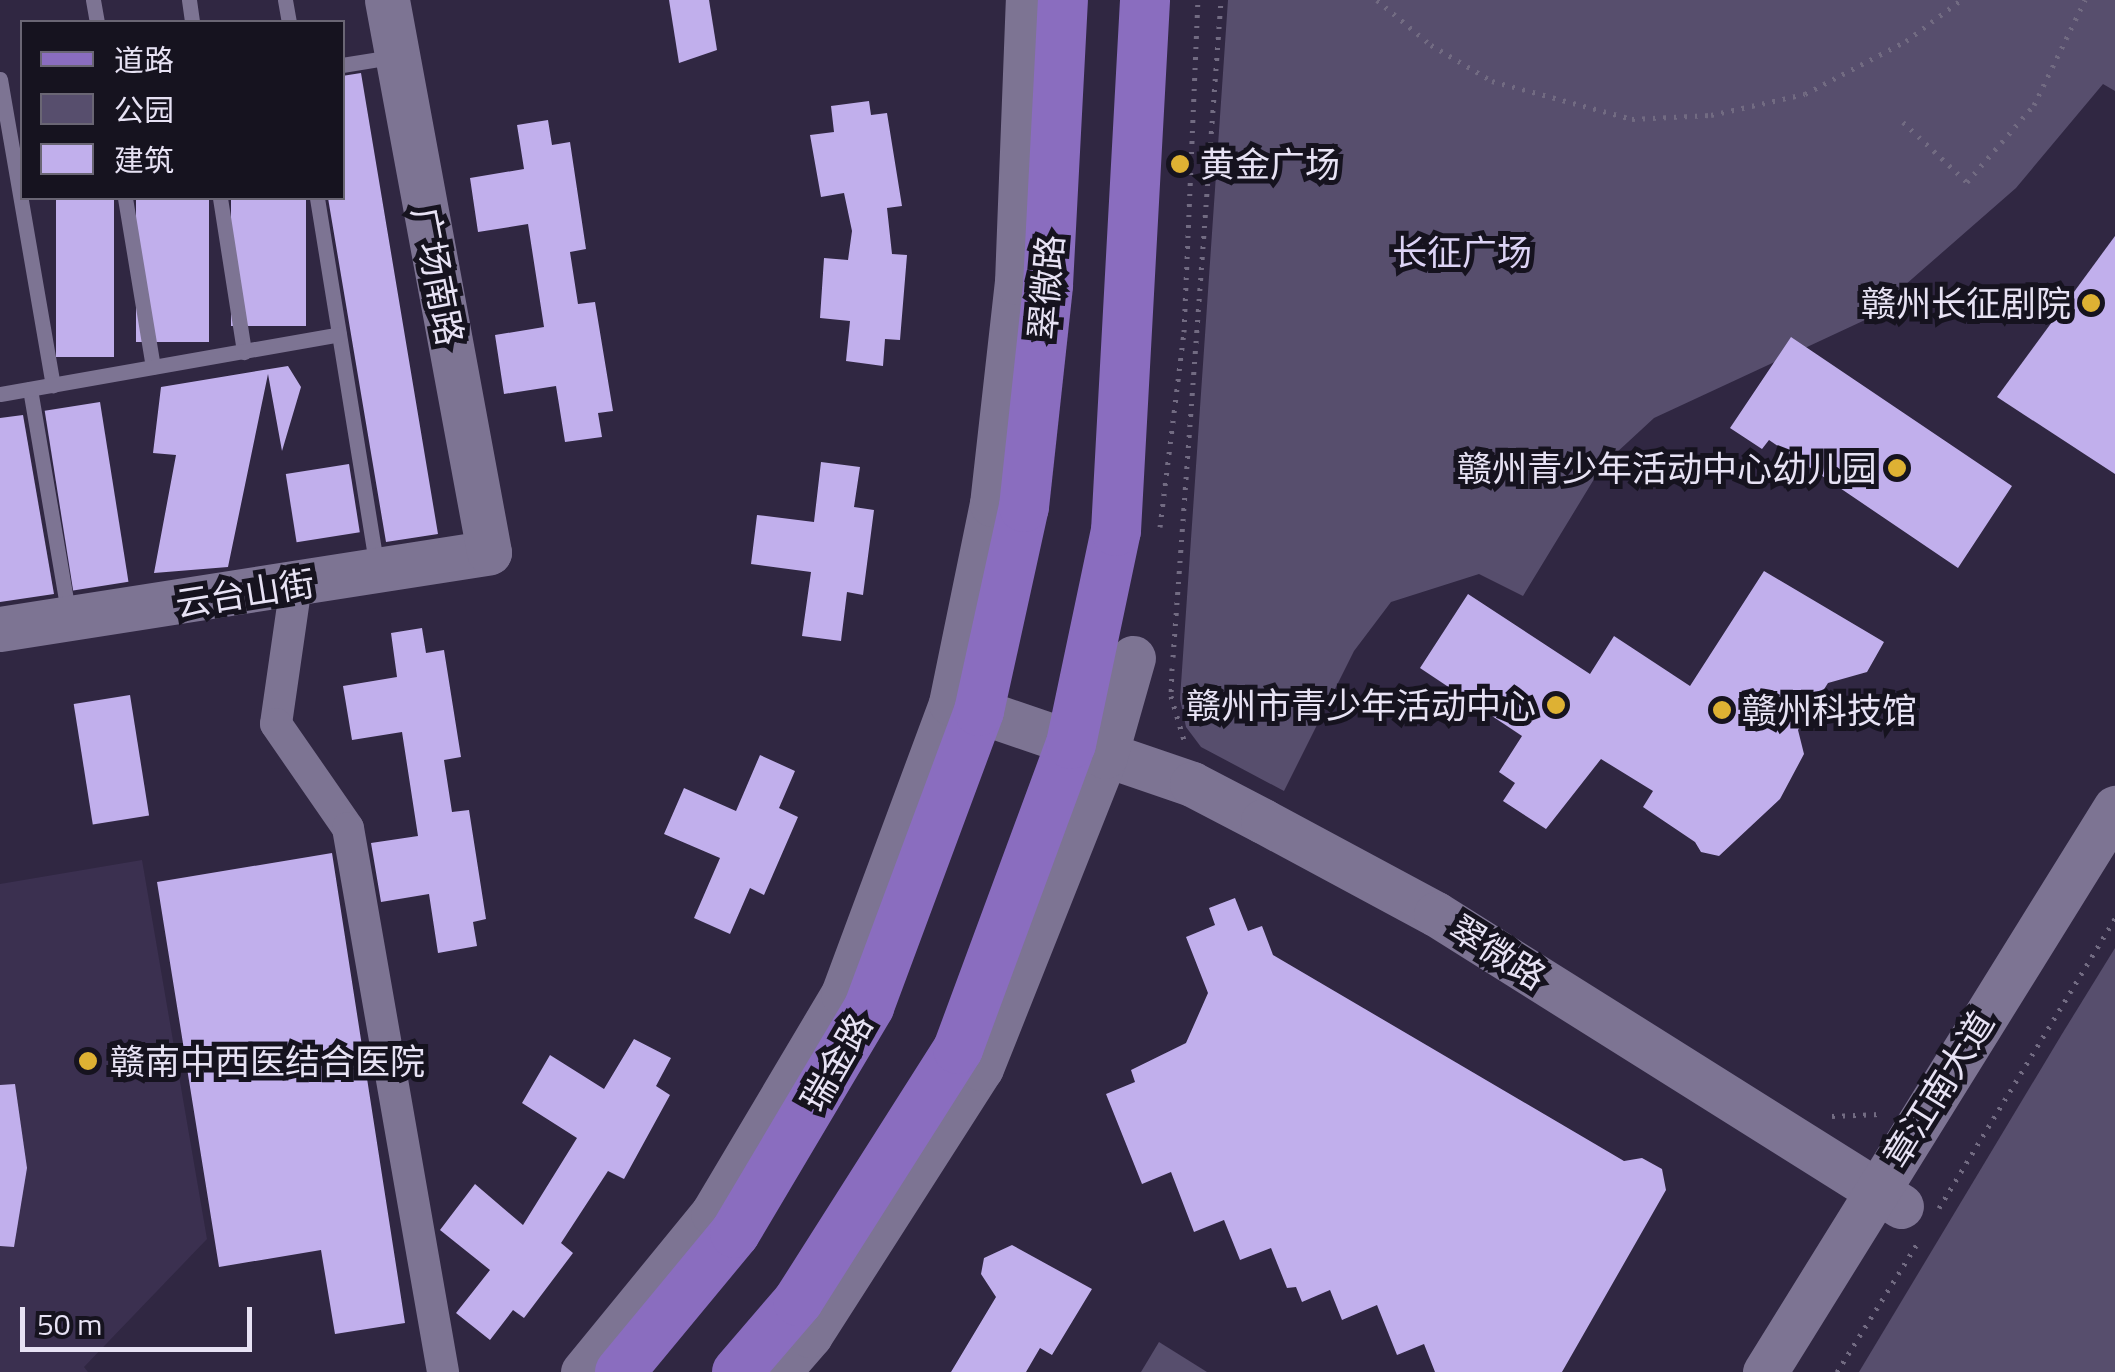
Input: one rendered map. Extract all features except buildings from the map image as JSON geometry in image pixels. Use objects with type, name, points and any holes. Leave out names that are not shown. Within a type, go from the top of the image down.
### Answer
[{"type":"main road","name":"翠微路","points":[[979,712],[1024,506],[1048,284],[1064,0]]},
{"type":"main road","points":[[736,1372],[798,1302],[958,1049],[1088,750],[1116,531],[1145,0]]},
{"type":"main road","name":"瑞金路","points":[[620,1372],[734,1234],[869,1007],[979,712]]},
{"type":"street","name":"广场南路","points":[[387,0],[490,552]]},
{"type":"street","points":[[584,1372],[713,1213],[843,994],[951,703],[992,504],[1016,282],[1028,0]]},
{"type":"street","name":"云台山街","points":[[0,629],[490,552]]},
{"type":"street","points":[[296,585],[276,724],[348,828],[443,1372]]},
{"type":"street","points":[[778,1372],[810,1335],[981,1068],[1088,750],[1133,658]]},
{"type":"street","name":"翠微路","points":[[979,712],[1192,784],[1436,914],[1910,1209]]},
{"type":"street","name":"章江南大道","points":[[1764,1372],[1910,1209],[2115,808]]},
{"type":"street","name":"章江南大道","points":[[1801,1372],[1910,1209],[2115,857]]},
{"type":"lane","points":[[345,64],[396,56]]},
{"type":"lane","points":[[0,79],[20,183]]},
{"type":"lane","points":[[23,200],[53,385]]},
{"type":"lane","points":[[126,200],[153,367]]},
{"type":"lane","points":[[220,200],[244,352]]},
{"type":"lane","points":[[317,200],[378,571]]},
{"type":"lane","points":[[0,394],[340,334]]},
{"type":"lane","points":[[30,389],[70,620]]},
{"type":"path","points":[[1159,533],[1184,332],[1198,0]]},
{"type":"path","points":[[1188,748],[1170,696],[1221,0]]},
{"type":"path","points":[[1376,0],[1431,46],[1492,82],[1600,114],[1669,118],[1805,94],[1906,41],[1961,0]]},
{"type":"path","points":[[1903,122],[1967,182],[2034,105],[2085,0]]},
{"type":"path","points":[[1837,1372],[1910,1209],[2115,918]]},
{"type":"path","points":[[1818,1110],[1834,1117],[1884,1112]]},
{"type":"shaded area","name":"赣南中西医结合医院","points":[[142,860],[207,1239],[84,1367],[88,1372],[0,1372],[0,884]]},
{"type":"green space","name":"长征广场","points":[[1228,0],[2115,0],[2115,91],[2103,84],[2016,188],[1865,320],[1654,418],[1602,466],[1523,596],[1479,574],[1391,602],[1354,651],[1284,791],[1201,747],[1186,727],[1180,699]]},
{"type":"green space","points":[[2115,948],[2115,1372],[1859,1372],[2062,1034]]},
{"type":"green space","points":[[1159,1342],[1207,1372],[1141,1372]]},
{"type":"place","name":"黄金广场","points":[[1180,164]]},
{"type":"place","name":"赣州长征剧院","points":[[2091,303]]},
{"type":"place","name":"赣州青少年活动中心幼儿园","points":[[1897,468]]},
{"type":"place","name":"赣州市青少年活动中心","points":[[1556,705]]},
{"type":"place","name":"赣州科技馆","points":[[1722,710]]},
{"type":"place","name":"赣南中西医结合医院","points":[[88,1061]]}]
